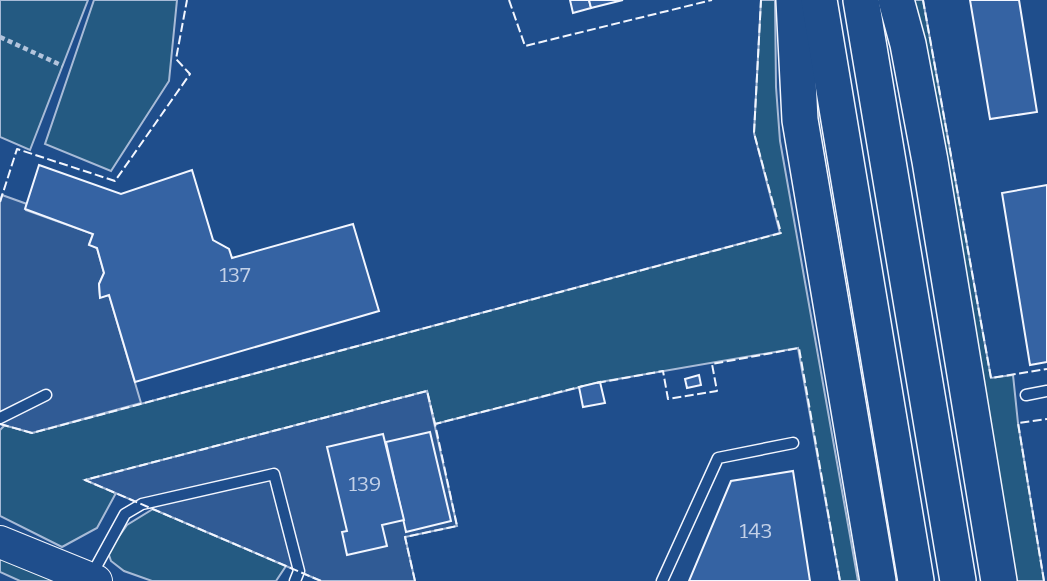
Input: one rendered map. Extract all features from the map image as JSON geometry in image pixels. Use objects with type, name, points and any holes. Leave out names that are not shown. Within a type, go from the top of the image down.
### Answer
[{"type":"main road","points":[[794,0],[800,120],[878,581]]},
{"type":"main road","points":[[819,0],[916,581]]},
{"type":"main road","points":[[861,0],[958,581]]},
{"type":"main road","points":[[896,0],[908,44],[930,161],[999,581]]},
{"type":"main road","points":[[0,542],[93,580]]},
{"type":"lane","points":[[1026,394],[1047,391]]},
{"type":"lane","points":[[0,418],[46,396]]},
{"type":"lane","points":[[662,581],[718,458],[793,443]]},
{"type":"lane","points":[[93,580],[125,514],[142,504],[274,474],[299,571],[295,581]]},
{"type":"path","points":[[0,37],[62,66]]},
{"type":"shaded area","points":[[0,0],[88,0],[30,150],[0,137]]},
{"type":"shaded area","points":[[94,0],[177,0],[169,81],[111,171],[45,144]]},
{"type":"shaded area","points":[[761,0],[775,0],[780,141],[858,581],[840,581],[798,348],[600,382],[435,424],[427,391],[86,480],[116,493],[97,528],[62,547],[0,516],[0,430],[5,425],[32,433],[780,233],[754,133]]},
{"type":"shaded area","points":[[912,0],[923,0],[991,378],[1013,375],[1018,423],[1044,581],[1016,581]]},
{"type":"shaded area","points":[[2,195],[27,204],[26,210],[93,234],[89,244],[97,248],[104,273],[99,284],[100,297],[109,295],[141,403],[32,433],[0,424]]},
{"type":"shaded area","points":[[427,391],[457,526],[405,537],[415,581],[321,581],[85,480]]},
{"type":"shaded area","points":[[153,509],[286,566],[276,581],[152,581],[124,571],[111,561],[108,552],[127,525]]},
{"type":"shaded area","points":[[0,554],[64,581],[20,581],[0,572]]},
{"type":"building","points":[[570,0],[589,0],[591,8],[573,13]]},
{"type":"building","points":[[589,0],[623,0],[591,8]]},
{"type":"building","points":[[970,0],[1019,0],[1037,112],[990,119]]},
{"type":"building","points":[[39,165],[121,194],[192,170],[213,240],[229,249],[232,258],[353,224],[379,311],[135,382],[109,295],[100,298],[99,284],[104,273],[97,248],[89,245],[93,234],[25,209]]},
{"type":"building","points":[[1047,185],[1047,362],[1030,365],[1002,193]]},
{"type":"building","points":[[699,375],[701,385],[687,388],[685,379]]},
{"type":"building","points":[[600,382],[605,403],[583,407],[579,387]]},
{"type":"building","points":[[430,432],[451,521],[406,532],[386,442]]},
{"type":"building","points":[[383,434],[404,520],[382,525],[387,546],[347,555],[342,532],[347,531],[327,447]]},
{"type":"building","points":[[793,471],[810,581],[689,581],[731,481]]},
{"type":"fence","points":[[0,202],[17,149],[115,181],[190,74],[176,59],[187,0]]},
{"type":"fence","points":[[509,0],[525,46],[712,0]]},
{"type":"fence","points":[[0,424],[32,433],[781,233],[754,133],[761,0]]},
{"type":"fence","points":[[923,0],[991,378],[1047,369]]},
{"type":"fence","points":[[597,383],[663,371],[668,399],[717,391],[712,364],[799,348],[840,581]]},
{"type":"fence","points":[[415,581],[405,537],[457,526],[435,424],[583,386]]},
{"type":"fence","points":[[321,581],[85,480],[427,391],[435,424]]},
{"type":"fence","points":[[1044,581],[1018,423],[1047,419]]}]
